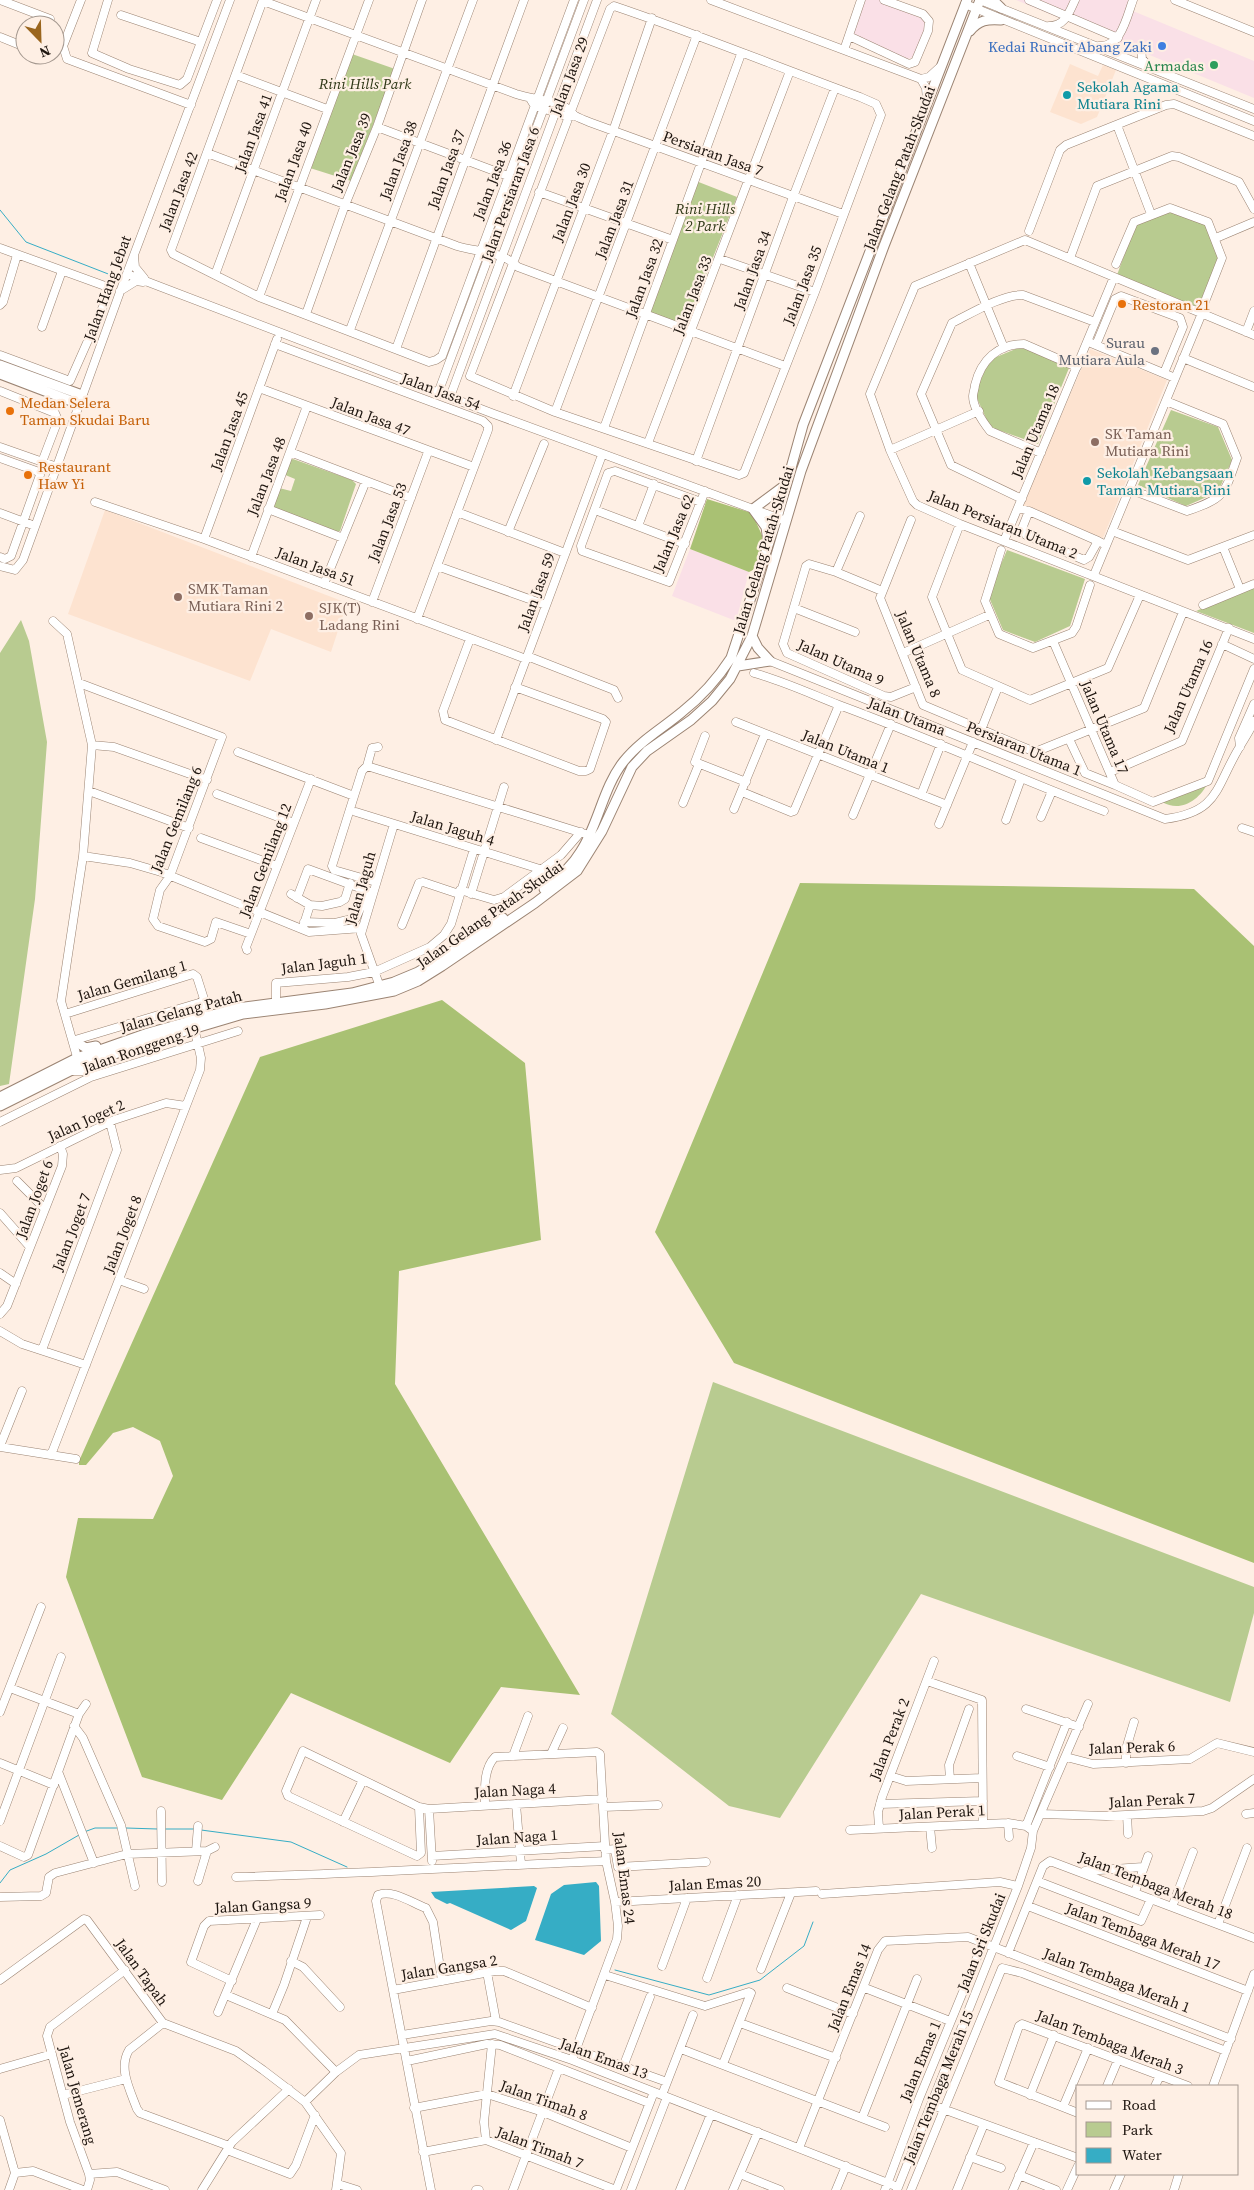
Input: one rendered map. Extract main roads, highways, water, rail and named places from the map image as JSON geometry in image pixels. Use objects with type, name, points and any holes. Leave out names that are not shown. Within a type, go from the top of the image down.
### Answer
[{"type":"main road","name":"Jalan Gelang Patah-Skudai","points":[[379,991],[418,972],[552,883],[574,862],[585,833],[623,762],[641,744],[691,704],[722,672],[731,658],[769,543],[781,520],[801,471],[882,250],[980,0]]},
{"type":"main road","points":[[993,0],[1001,8]]},
{"type":"main road","name":"Jalan Gelang Patah-Skudai","points":[[379,991],[413,982],[442,966],[535,903],[577,871],[602,831],[632,767],[647,751],[690,720],[712,701],[738,666],[752,636],[781,520],[785,483],[803,425],[966,2]]},
{"type":"main road","points":[[965,37],[977,23],[986,20],[1001,20]]},
{"type":"main road","points":[[0,365],[39,379],[81,399]]},
{"type":"main road","points":[[0,374],[39,379]]},
{"type":"main road","points":[[819,383],[814,403],[816,410],[833,387]]},
{"type":"main road","points":[[769,543],[766,527],[753,509],[774,495],[785,483]]},
{"type":"main road","points":[[738,666],[770,661],[758,648],[752,636]]},
{"type":"main road","name":"Jalan Gelang Patah","points":[[0,1098],[125,1041],[160,1030],[243,1014],[353,1000],[379,991]]},
{"type":"main road","name":"Jalan Gelang Patah","points":[[80,1061],[193,1025],[237,1008],[379,991]]},
{"type":"main road","points":[[160,1030],[202,1012],[202,1002]]},
{"type":"main road","points":[[56,1072],[71,1056],[75,1042],[86,1048],[125,1041]]},
{"type":"main road","name":"Jalan Gelang Patah","points":[[0,1106],[56,1072]]},
{"type":"water","points":[[596,1882],[599,1886],[601,1941],[584,1955],[535,1940],[551,1894],[564,1885]]},
{"type":"water","points":[[534,1886],[537,1888],[526,1921],[511,1930],[450,1903],[447,1904],[435,1898],[431,1892]]},
{"type":"waterway","points":[[0,210],[26,242],[116,277]]},
{"type":"waterway","points":[[84,1832],[95,1828],[117,1828]]},
{"type":"waterway","points":[[126,1828],[157,1829]]},
{"type":"waterway","points":[[164,1829],[195,1829]]},
{"type":"waterway","points":[[201,1830],[291,1842],[347,1867]]},
{"type":"waterway","points":[[0,1883],[10,1870],[46,1854],[79,1835]]},
{"type":"waterway","points":[[615,1970],[709,1995],[760,1980],[804,1946],[813,1922]]},
{"type":"place","name":"Kedai Runcit Abang Zaki","points":[[1162,46]]},
{"type":"place","name":"Armadas","points":[[1214,65]]},
{"type":"place","name":"Sekolah Agama Mutiara Rini","points":[[1067,95]]},
{"type":"place","name":"Restoran 21","points":[[1122,304]]},
{"type":"place","name":"Surau Mutiara Aula","points":[[1155,351]]},
{"type":"place","name":"Medan Selera Taman Skudai Baru","points":[[10,411]]},
{"type":"place","name":"SK Taman Mutiara Rini","points":[[1095,442]]},
{"type":"place","name":"Restaurant Haw Yi","points":[[28,475]]},
{"type":"place","name":"Sekolah Kebangsaan Taman Mutiara Rini","points":[[1087,481]]},
{"type":"place","name":"SMK Taman Mutiara Rini 2","points":[[178,597]]},
{"type":"place","name":"SJK(T) Ladang Rini","points":[[309,616]]},
{"type":"park label","name":"Rini Hills Park","points":[[365,83]]},
{"type":"park label","name":"Rini Hills 2 Park","points":[[705,216]]}]
